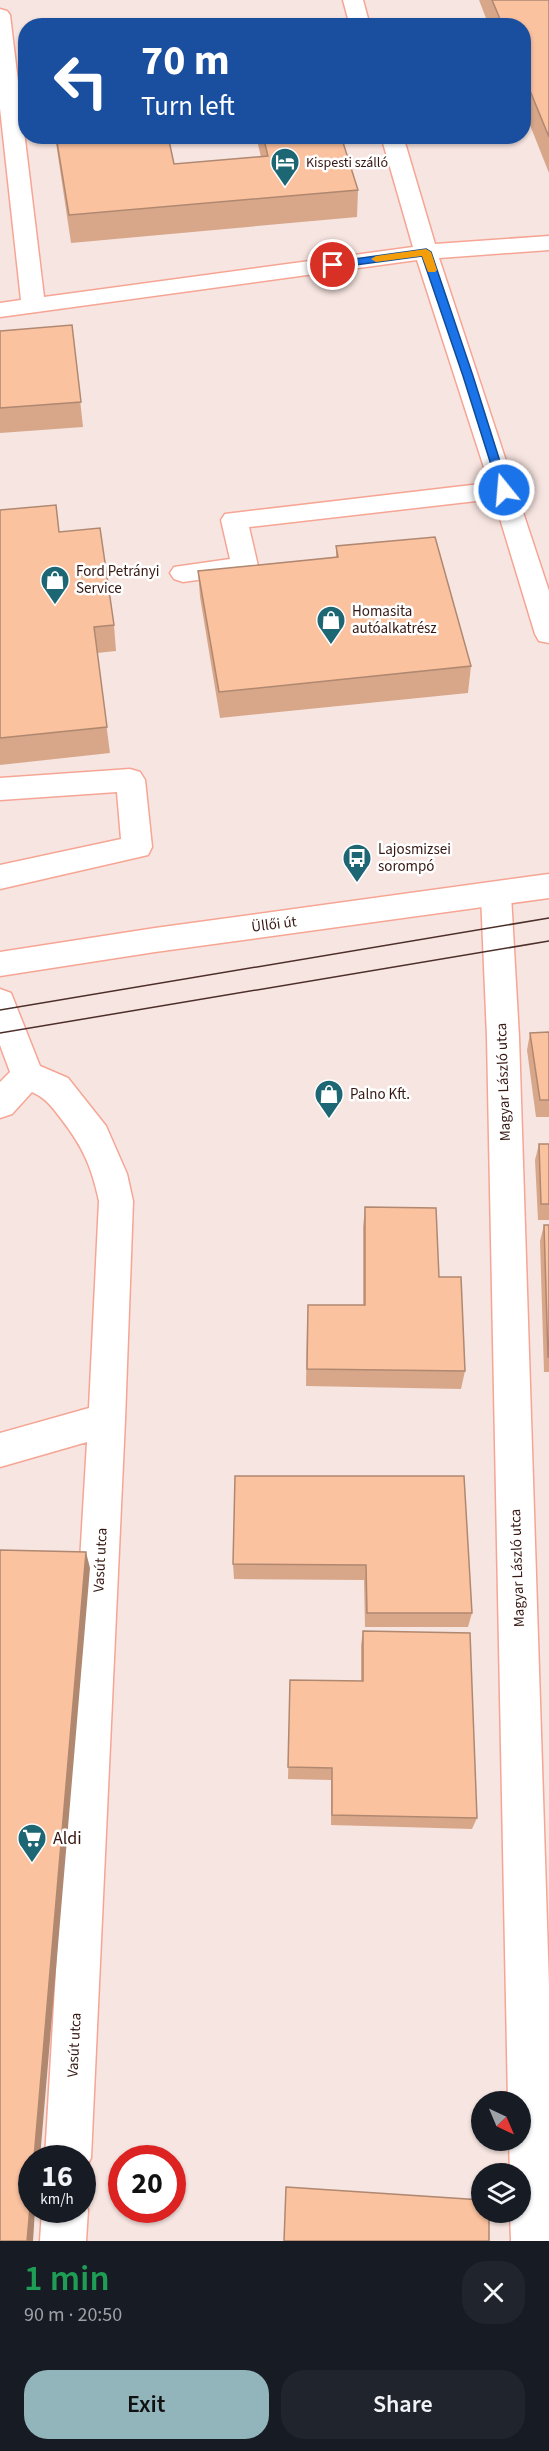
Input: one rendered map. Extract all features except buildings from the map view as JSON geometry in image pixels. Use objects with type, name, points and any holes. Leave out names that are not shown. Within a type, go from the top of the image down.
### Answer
[{"type":"street","points":[[352,0],[358,18]]},
{"type":"street","points":[[0,15],[5,111],[33,306]]},
{"type":"street","points":[[394,144],[426,252],[468,376],[549,634]]},
{"type":"street","points":[[0,310],[426,252],[549,243]]},
{"type":"street","points":[[183,573],[245,566],[234,520],[504,490]]},
{"type":"street","points":[[0,789],[130,780],[137,847],[0,877]]},
{"type":"street","name":"Üllői út","points":[[0,964],[154,940],[549,886]]},
{"type":"street","name":"Magyar László utca","points":[[496,895],[504,1073],[534,2241]]},
{"type":"street","points":[[0,1002],[27,1075],[0,1104]]},
{"type":"street","name":"Vasút utca","points":[[27,1075],[56,1088],[94,1136],[110,1174],[116,1201],[107,1420],[69,2145]]},
{"type":"street","points":[[0,1450],[107,1420]]},
{"type":"street","points":[[63,2241],[64,2223]]},
{"type":"tram line","points":[[0,1010],[549,918]]},
{"type":"tram line","points":[[0,1033],[549,941]]},
{"type":"slow traffic","points":[[376,259],[426,252],[432,270]]},
{"type":"place","name":"Kispesti szálló","points":[[285,188]]},
{"type":"place","name":"Ford Petrányi Service","points":[[55,606]]},
{"type":"place","name":"Homasita autóalkatrész","points":[[331,646]]},
{"type":"place","name":"Lajosmizsei sorompó","points":[[357,884]]},
{"type":"place","name":"Palno Kft.","points":[[329,1120]]},
{"type":"place","name":"Aldi","points":[[32,1864]]},
{"type":"route","points":[[333,265],[426,252],[504,490]]}]
